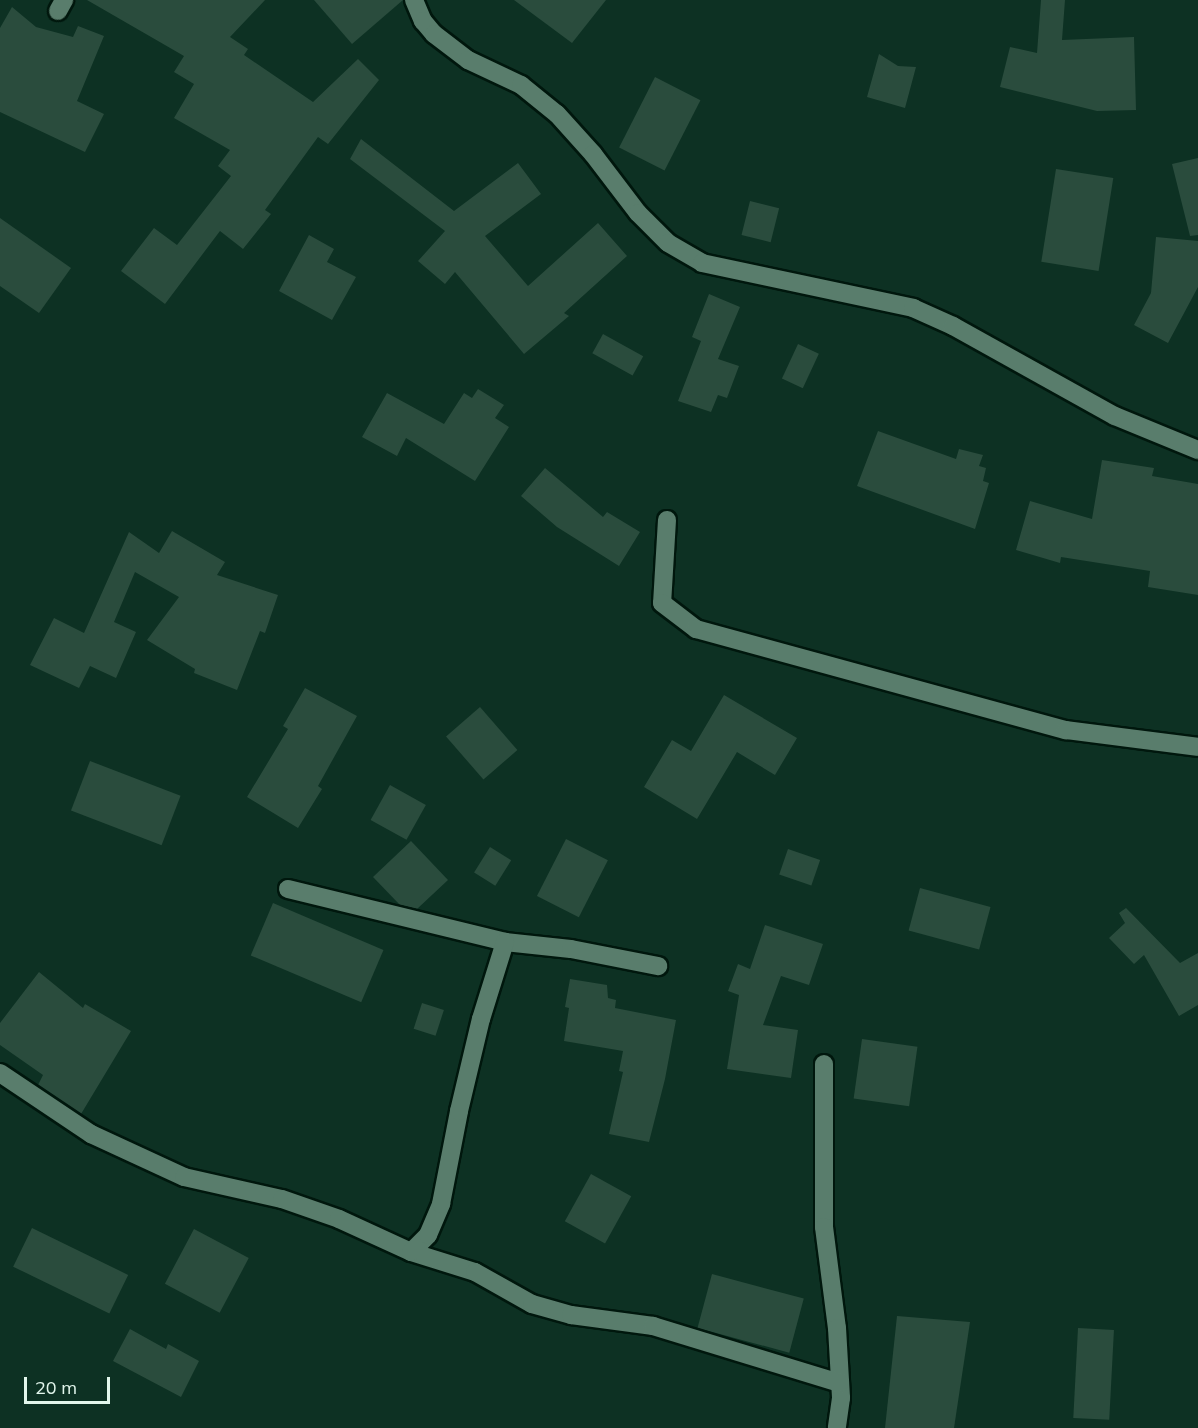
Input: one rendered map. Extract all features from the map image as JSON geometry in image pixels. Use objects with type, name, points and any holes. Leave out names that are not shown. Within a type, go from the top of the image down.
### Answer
[{"type":"street","points":[[414,0],[423,21],[434,34],[468,60],[521,86],[557,114],[593,154],[638,213],[668,243],[702,263],[913,308],[953,326],[1115,416],[1198,450]]},
{"type":"street","points":[[667,520],[662,603],[696,629],[1066,730],[1198,747]]},
{"type":"street","points":[[288,889],[505,942],[571,949],[658,966]]},
{"type":"street","points":[[411,1252],[428,1235],[441,1204],[459,1111],[481,1019],[505,942]]},
{"type":"street","points":[[824,1064],[824,1227],[837,1328],[840,1383],[837,1428]]},
{"type":"street","points":[[0,1073],[91,1134],[184,1177],[282,1199],[339,1219],[411,1252],[475,1272],[532,1304],[571,1315],[653,1326],[840,1383]]},
{"type":"building","points":[[87,0],[265,0],[230,37],[248,49],[244,55],[313,102],[358,59],[379,80],[328,144],[318,137],[265,210],[271,214],[243,249],[220,231],[165,304],[121,271],[154,228],[177,245],[231,176],[218,166],[230,150],[174,118],[194,84],[174,72],[184,56]]},
{"type":"building","points":[[314,0],[403,0],[352,44]]},
{"type":"building","points":[[514,0],[606,0],[572,43]]},
{"type":"building","points":[[1041,0],[1065,0],[1062,40],[1134,37],[1136,110],[1097,111],[1000,87],[1010,47],[1037,53]]},
{"type":"building","points":[[12,7],[36,27],[73,37],[78,26],[104,36],[77,101],[104,114],[85,152],[0,112],[0,28]]},
{"type":"building","points":[[879,54],[898,66],[916,67],[905,108],[867,97]]},
{"type":"building","points":[[655,77],[700,100],[665,171],[619,147]]},
{"type":"building","points":[[361,139],[454,211],[518,163],[541,194],[485,236],[528,286],[598,223],[627,256],[564,313],[569,316],[524,354],[455,272],[445,284],[418,261],[445,231],[350,159]]},
{"type":"building","points":[[1198,158],[1198,235],[1190,236],[1172,164]]},
{"type":"building","points":[[1056,169],[1113,178],[1099,271],[1041,262]]},
{"type":"building","points":[[750,201],[779,208],[771,242],[742,235]]},
{"type":"building","points":[[0,218],[71,268],[39,313],[0,286]]},
{"type":"building","points":[[309,235],[334,249],[327,262],[356,277],[332,320],[279,291]]},
{"type":"building","points":[[1156,237],[1198,241],[1198,287],[1168,343],[1134,325],[1151,293]]},
{"type":"building","points":[[709,294],[740,307],[718,359],[739,366],[727,398],[718,395],[711,412],[678,401],[701,341],[692,337]]},
{"type":"building","points":[[603,334],[643,356],[633,376],[592,353]]},
{"type":"building","points":[[798,344],[819,354],[803,388],[782,378]]},
{"type":"building","points":[[478,389],[504,405],[495,418],[509,427],[475,481],[406,438],[397,456],[362,437],[387,393],[444,424],[464,393],[472,398]]},
{"type":"building","points":[[878,431],[956,459],[959,449],[983,455],[979,466],[986,468],[983,481],[989,483],[975,529],[857,486]]},
{"type":"building","points":[[1102,460],[1154,468],[1152,476],[1198,484],[1198,595],[1148,587],[1150,571],[1061,557],[1060,563],[1016,550],[1030,501],[1092,519]]},
{"type":"building","points":[[545,468],[603,517],[607,512],[640,532],[619,566],[557,527],[521,496]]},
{"type":"building","points":[[172,531],[225,562],[217,575],[278,595],[265,633],[260,631],[237,690],[194,673],[195,669],[147,640],[179,597],[135,572],[114,622],[136,632],[116,678],[90,666],[79,688],[30,665],[54,618],[84,633],[129,532],[159,553]]},
{"type":"building","points":[[305,688],[357,716],[318,786],[322,789],[298,828],[247,797],[288,729],[283,726]]},
{"type":"building","points":[[724,695],[797,738],[775,775],[737,752],[697,819],[644,787],[672,740],[691,751]]},
{"type":"building","points":[[480,707],[517,750],[483,780],[446,737]]},
{"type":"building","points":[[90,761],[181,796],[162,845],[71,810]]},
{"type":"building","points":[[390,785],[426,805],[406,840],[371,820]]},
{"type":"building","points":[[566,839],[608,860],[579,917],[537,896]]},
{"type":"building","points":[[411,841],[448,880],[417,909],[400,905],[373,877]]},
{"type":"building","points":[[490,847],[511,860],[495,886],[474,872]]},
{"type":"building","points":[[788,849],[820,860],[811,886],[779,875]]},
{"type":"building","points":[[920,888],[991,907],[979,949],[909,931]]},
{"type":"building","points":[[273,903],[383,950],[361,1002],[251,955]]},
{"type":"building","points":[[1126,908],[1180,963],[1198,953],[1198,1005],[1179,1016],[1144,955],[1134,964],[1109,938],[1125,923],[1119,913]]},
{"type":"building","points":[[765,925],[823,944],[809,985],[781,976],[763,1025],[798,1030],[791,1078],[727,1069],[739,995],[728,991],[738,964],[750,969]]},
{"type":"building","points":[[39,972],[83,1008],[85,1004],[131,1031],[81,1114],[38,1085],[43,1075],[0,1045],[0,1023]]},
{"type":"building","points":[[570,979],[607,985],[608,998],[616,1000],[615,1008],[676,1020],[665,1079],[649,1142],[609,1134],[623,1072],[619,1071],[623,1051],[564,1041],[569,1008],[565,1007]]},
{"type":"building","points":[[422,1003],[444,1010],[436,1036],[414,1029]]},
{"type":"building","points":[[862,1039],[917,1047],[909,1106],[854,1098]]},
{"type":"building","points":[[591,1174],[631,1196],[605,1244],[565,1221]]},
{"type":"building","points":[[32,1228],[128,1275],[109,1314],[13,1267]]},
{"type":"building","points":[[194,1229],[249,1258],[220,1313],[165,1284]]},
{"type":"building","points":[[712,1274],[804,1299],[789,1353],[698,1328]]},
{"type":"building","points":[[897,1316],[970,1322],[954,1428],[885,1428]]},
{"type":"building","points":[[1078,1328],[1114,1330],[1109,1420],[1073,1418]]},
{"type":"building","points":[[130,1329],[166,1349],[168,1344],[199,1361],[181,1397],[113,1361]]}]
